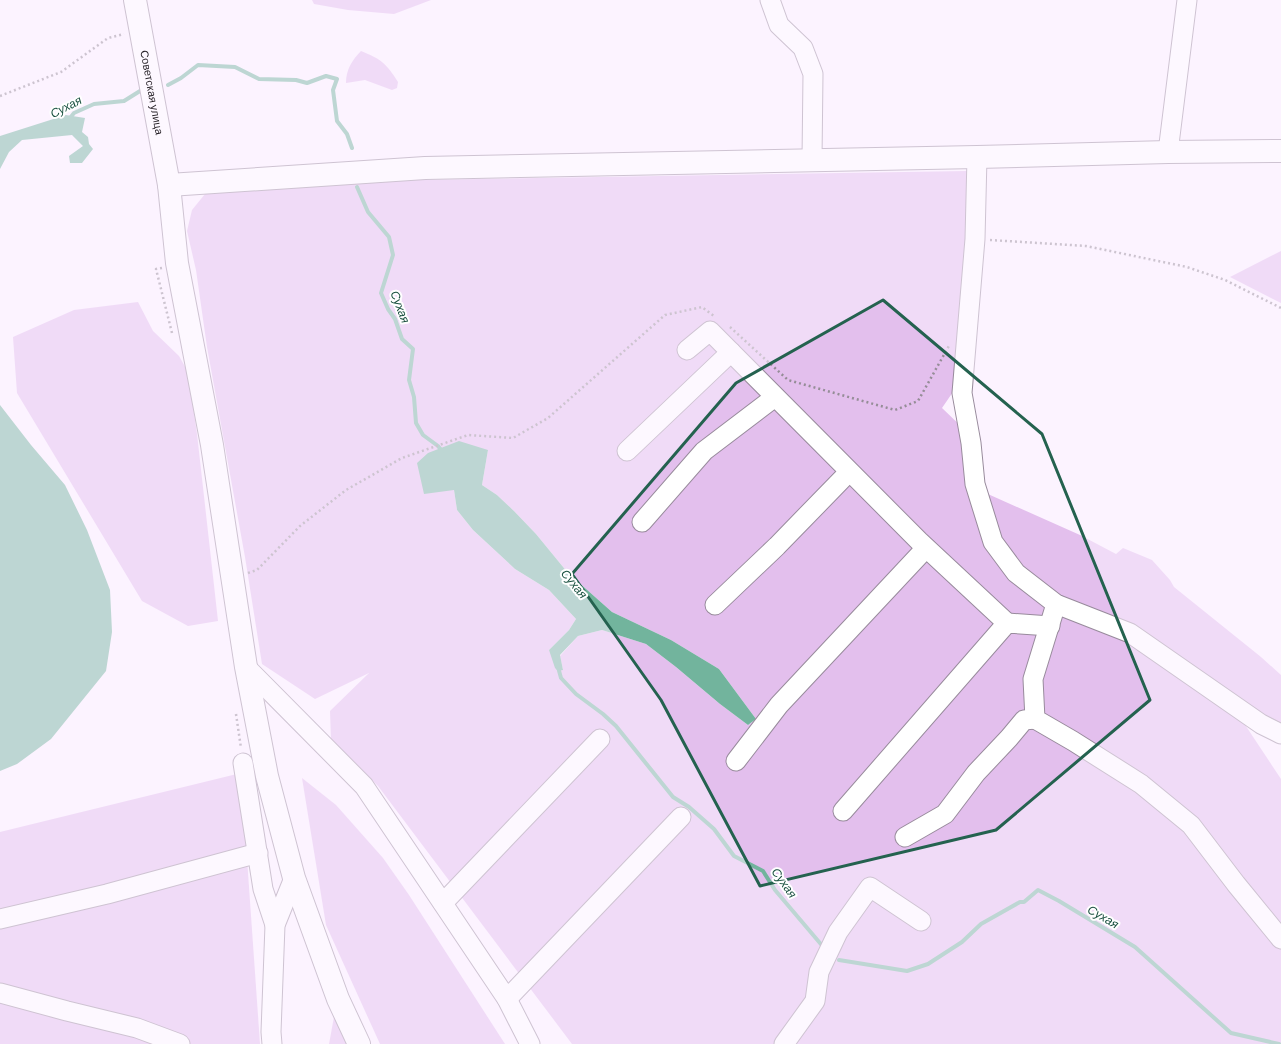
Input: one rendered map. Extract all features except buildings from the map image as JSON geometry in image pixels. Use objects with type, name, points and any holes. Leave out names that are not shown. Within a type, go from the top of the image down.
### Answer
[{"type":"main road","name":"Советская улица","points":[[135,0],[169,185],[177,263],[212,445],[246,667],[267,776],[294,878],[338,999],[359,1044]]},
{"type":"main road","points":[[169,185],[425,168],[812,159],[1281,151]]},
{"type":"street","points":[[770,0],[779,25],[803,48],[813,74],[812,159]]},
{"type":"street","points":[[1168,152],[1187,0]]},
{"type":"street","points":[[978,157],[975,239],[962,393],[971,443],[975,484],[993,542],[1016,573],[1056,604],[1130,634],[1261,724],[1281,734]]},
{"type":"street","points":[[687,350],[710,331],[926,548],[1007,623],[1050,626]]},
{"type":"street","points":[[627,451],[731,352]]},
{"type":"street","points":[[642,522],[704,451],[775,397]]},
{"type":"street","points":[[715,605],[777,546],[850,472]]},
{"type":"street","points":[[736,761],[779,705],[926,548]]},
{"type":"street","points":[[1035,719],[1033,680],[1056,604]]},
{"type":"street","points":[[843,810],[1007,623]]},
{"type":"street","points":[[246,667],[364,786],[507,999],[530,1044]]},
{"type":"street","points":[[905,837],[944,814],[976,773],[1024,720],[1035,719],[1141,784],[1191,825],[1236,884],[1281,939]]},
{"type":"street","points":[[443,903],[600,739]]},
{"type":"street","points":[[243,763],[263,889],[275,924]]},
{"type":"street","points":[[507,999],[681,817]]},
{"type":"street","points":[[0,919],[107,894],[258,854]]},
{"type":"street","points":[[272,1044],[271,1032],[275,924],[294,878]]},
{"type":"street","points":[[784,1044],[816,1001],[819,972],[838,932],[870,887],[921,921]]},
{"type":"street","points":[[0,993],[137,1028],[180,1044]]},
{"type":"path","points":[[0,96],[61,72],[108,38],[140,30]]},
{"type":"path","points":[[975,239],[1086,246],[1187,267],[1225,280],[1281,308]]},
{"type":"path","points":[[232,578],[257,570],[300,526],[346,490],[402,458],[468,435],[512,438],[548,418],[665,315],[702,306],[715,316]]},
{"type":"path","points":[[727,325],[788,380],[895,410],[918,401],[952,341]]},
{"type":"highlighted area","points":[[883,300],[1042,434],[1150,700],[996,830],[760,886],[661,700],[572,574],[736,383]]},
{"type":"shaded area","points":[[312,0],[431,0],[394,14],[348,10],[314,4]]},
{"type":"shaded area","points":[[361,51],[374,57],[387,66],[398,82],[397,88],[392,90],[365,80],[346,83],[350,66]]},
{"type":"shaded area","points":[[967,171],[966,270],[955,389],[942,408],[965,430],[970,486],[1080,535],[1116,554],[1123,548],[1152,560],[1170,580],[1174,587],[1281,675],[1281,730],[1226,696],[1281,779],[1281,1044],[572,1044],[378,786],[331,740],[330,711],[369,673],[315,699],[262,664],[245,557],[207,347],[196,270],[187,231],[192,210],[205,194],[351,181]],"holes":[[[488,450],[482,485],[497,495],[514,511],[536,534],[568,573],[612,612],[671,640],[719,669],[756,719],[748,725],[646,644],[602,630],[578,636],[560,656],[563,670],[549,650],[569,630],[576,619],[549,590],[515,569],[473,530],[457,510],[454,490]]]},
{"type":"shaded area","points":[[1281,251],[1281,303],[1230,277],[1279,252]]},
{"type":"shaded area","points":[[138,302],[153,331],[179,356],[188,372],[197,434],[218,621],[188,626],[142,601],[17,393],[13,337],[74,310]]},
{"type":"shaded area","points":[[241,773],[260,1044],[0,1044],[0,832]]},
{"type":"shaded area","points":[[302,778],[336,805],[383,858],[409,895],[505,1044],[380,1044],[326,925]]},
{"type":"shaded area","points":[[334,1017],[347,1044],[329,1044]]},
{"type":"water","points":[[66,115],[85,118],[82,132],[88,137],[89,144],[93,149],[82,163],[70,163],[69,156],[83,146],[72,135],[22,140],[9,152],[0,169],[0,136]]},
{"type":"water","points":[[0,405],[65,485],[87,530],[110,590],[112,632],[106,671],[51,739],[17,764],[0,771]]},
{"type":"water","points":[[459,441],[488,450],[482,485],[497,495],[514,511],[536,534],[568,573],[612,612],[671,640],[719,669],[756,719],[748,725],[646,644],[602,630],[578,636],[560,655],[563,670],[558,671],[555,668],[549,650],[569,630],[576,619],[549,590],[515,569],[473,530],[457,510],[454,490],[424,494],[417,463],[428,453]]},
{"type":"waterway","name":"Сухая","points":[[168,85],[181,78],[198,65],[235,67],[259,79],[296,80],[307,83],[326,76],[337,79],[333,90],[337,121],[347,134],[352,148]]},
{"type":"waterway","name":"Сухая","points":[[70,118],[74,113],[94,104],[124,101],[140,91]]},
{"type":"waterway","name":"Сухая","points":[[357,187],[368,212],[389,237],[393,255],[381,293],[388,309],[395,319],[402,339],[413,349],[409,380],[414,397],[416,423],[423,435],[438,446],[442,451]]},
{"type":"waterway","name":"Сухая","points":[[558,667],[561,678],[576,694],[603,714],[616,726],[673,797],[689,807],[714,829],[734,856],[763,871],[775,890],[825,949]]},
{"type":"waterway","name":"Сухая","points":[[839,960],[907,971],[928,964],[962,942],[981,924],[1020,902],[1024,902],[1038,890],[1135,947],[1231,1033],[1279,1044]]}]
